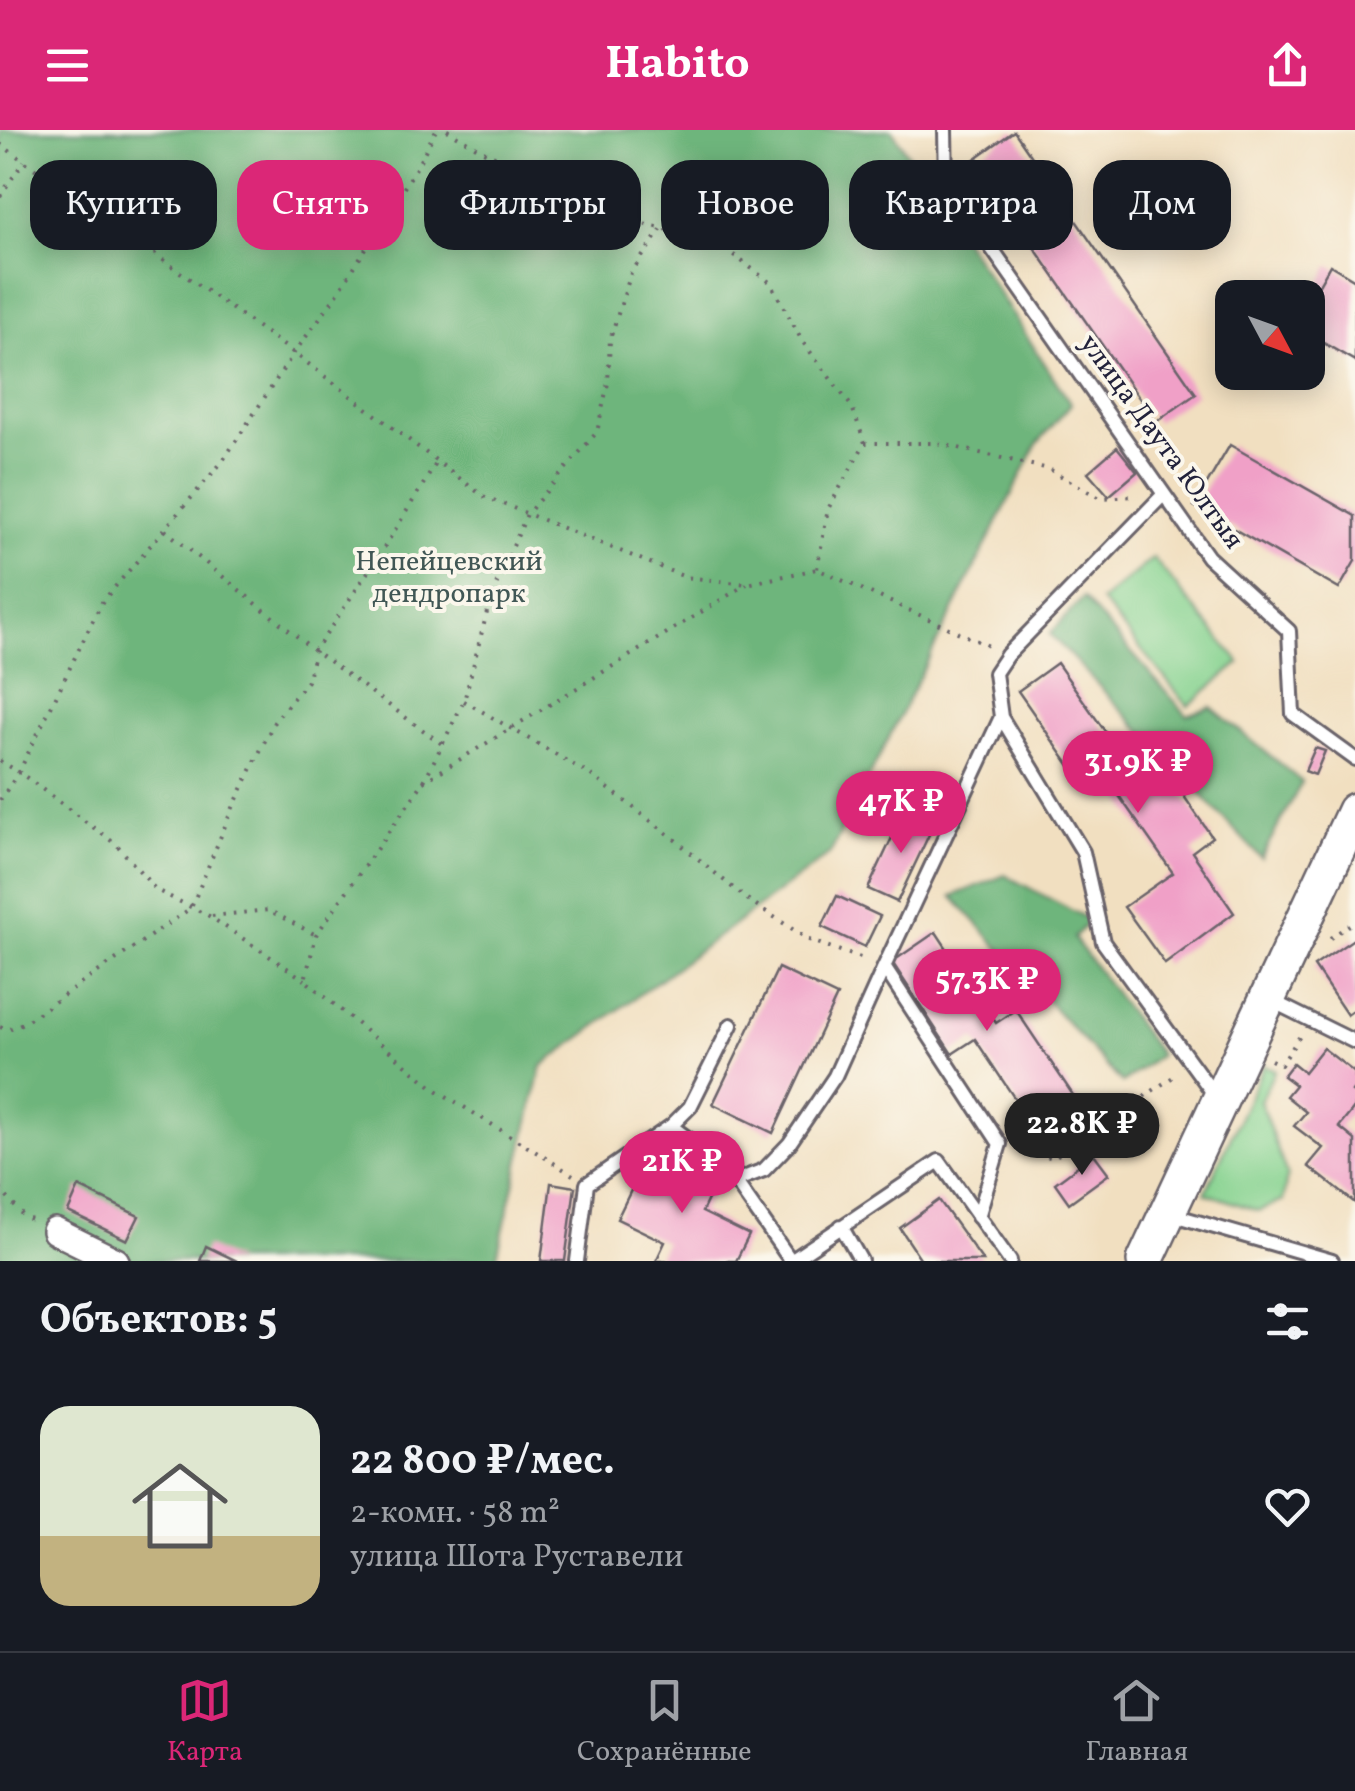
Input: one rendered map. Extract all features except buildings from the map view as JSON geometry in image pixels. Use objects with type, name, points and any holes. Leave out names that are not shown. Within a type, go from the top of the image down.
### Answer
[{"type":"street","points":[[1145,1261],[1355,811]]},
{"type":"street","points":[[55,1231],[116,1261]]},
{"type":"lane","name":"улица Даута Юлтыя","points":[[945,130],[946,184],[1208,557],[1289,632],[1293,714],[1355,760]]},
{"type":"lane","points":[[1164,494],[995,672],[1001,717],[1082,852],[1104,942],[1220,1102]]},
{"type":"lane","points":[[735,1181],[764,1170],[789,1144],[836,1076],[1001,717]]},
{"type":"lane","points":[[884,966],[1000,1144],[978,1217]]},
{"type":"lane","points":[[1268,999],[1355,1042]]},
{"type":"lane","points":[[577,1261],[587,1184],[672,1126],[690,1107],[732,1025]]},
{"type":"lane","points":[[672,1126],[724,1165],[791,1261],[939,1161],[1010,1261]]},
{"type":"lane","points":[[1167,1213],[1332,1261]]},
{"type":"lane","points":[[841,1226],[860,1261]]},
{"type":"path","points":[[0,800],[18,772],[102,602],[222,462],[336,296],[436,130]]},
{"type":"path","points":[[447,130],[619,219],[661,228]]},
{"type":"path","points":[[0,144],[294,353],[483,496],[686,577],[747,584]]},
{"type":"path","points":[[0,196],[24,161]]},
{"type":"path","points":[[305,980],[316,935],[422,782],[464,701],[491,597],[527,514],[597,432],[608,382],[610,339],[631,274],[661,229]]},
{"type":"path","points":[[727,250],[771,283],[802,342],[852,406],[865,442],[828,510],[818,568]]},
{"type":"path","points":[[865,442],[937,443],[1049,469],[1100,498],[1164,494]]},
{"type":"path","points":[[0,1036],[191,908],[274,722],[307,681],[315,650],[437,462]]},
{"type":"path","points":[[164,530],[442,744]]},
{"type":"path","points":[[422,782],[747,584],[818,568],[1008,655]]},
{"type":"path","points":[[464,701],[591,775],[744,897],[810,940],[884,966]]},
{"type":"path","points":[[0,761],[116,845],[156,890],[209,916],[305,980],[435,1089],[587,1184]]},
{"type":"path","points":[[209,916],[268,910],[316,935]]},
{"type":"path","points":[[1328,939],[1355,921]]},
{"type":"path","points":[[1282,1065],[1310,1020]]},
{"type":"path","points":[[0,1027],[7,1030]]},
{"type":"path","points":[[1000,1144],[1054,1158],[1192,1064]]},
{"type":"path","points":[[0,1189],[24,1217],[55,1231]]},
{"type":"green space","name":"Непейцевский дендропарк","points":[[0,130],[892,130],[912,160],[849,160],[849,250],[970,250],[1071,404],[1037,444],[830,854],[542,1066],[496,1261],[0,1261]]},
{"type":"green space","points":[[1153,558],[1240,663],[1188,706],[1101,601]]},
{"type":"green space","points":[[1083,598],[1187,715],[1211,707],[1302,782],[1261,858],[1050,634]]},
{"type":"green space","points":[[1005,875],[1090,920],[1074,938],[1160,1055],[1122,1083],[952,896]]},
{"type":"green space","points":[[1264,1065],[1275,1070],[1260,1101],[1287,1176],[1283,1201],[1258,1211],[1205,1193]]}]
